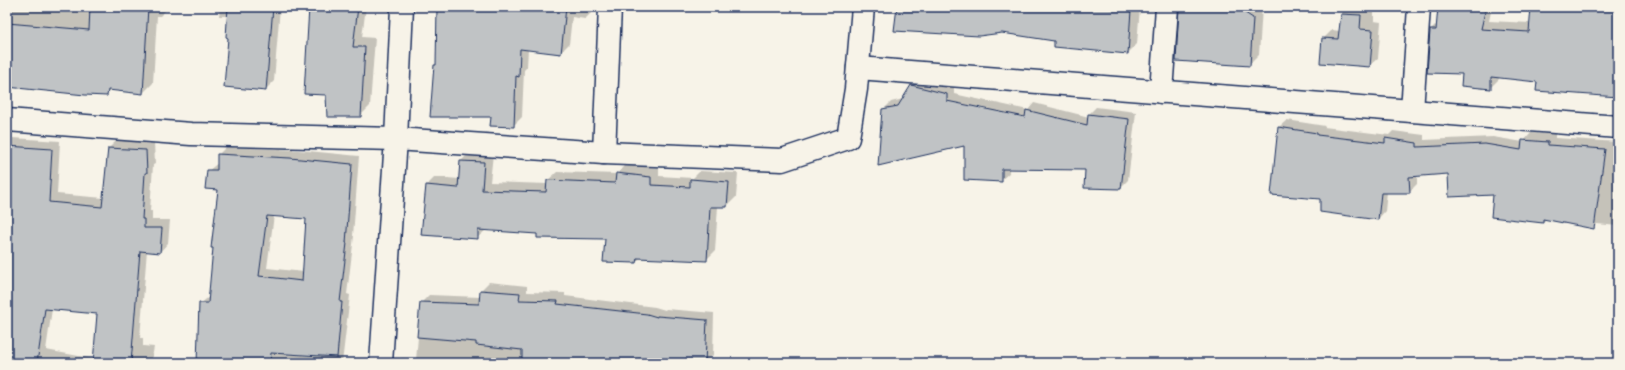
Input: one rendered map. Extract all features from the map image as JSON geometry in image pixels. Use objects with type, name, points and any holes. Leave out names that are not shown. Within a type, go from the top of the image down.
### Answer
[{"type":"street","points":[[381,363],[396,139],[402,7]]},
{"type":"street","points":[[604,153],[610,7]]},
{"type":"street","points":[[7,120],[191,134],[396,139],[604,153],[782,160],[848,138],[856,89],[863,7]]},
{"type":"street","points":[[1161,92],[1167,7]]},
{"type":"street","points":[[1412,111],[1419,7]]},
{"type":"street","points":[[858,68],[1618,127]]},
{"type":"building","points":[[90,7],[148,7],[143,94],[108,90],[107,96],[85,95],[7,87],[7,23],[89,30]]},
{"type":"building","points":[[228,7],[273,7],[266,91],[224,87],[228,38],[226,37]]},
{"type":"building","points":[[309,7],[358,7],[353,47],[365,47],[361,117],[327,117],[326,95],[304,94]]},
{"type":"building","points":[[437,7],[566,7],[561,54],[520,49],[519,77],[516,76],[514,127],[490,126],[491,117],[430,117],[434,65],[436,65]]},
{"type":"building","points":[[897,7],[1086,7],[1131,10],[1128,54],[1054,47],[1054,41],[1002,33],[979,36],[894,31]]},
{"type":"building","points":[[1179,7],[1215,7],[1242,11],[1253,18],[1250,66],[1176,61]]},
{"type":"building","points":[[1438,7],[1486,7],[1481,29],[1529,32],[1531,7],[1618,7],[1618,97],[1536,91],[1537,82],[1491,77],[1491,89],[1461,86],[1462,74],[1427,73],[1430,30],[1436,30]]},
{"type":"building","points":[[1341,14],[1361,15],[1360,29],[1373,30],[1370,67],[1320,63],[1322,38],[1338,39]]},
{"type":"building","points":[[911,85],[947,94],[947,101],[1025,117],[1026,110],[1087,125],[1088,114],[1129,119],[1121,189],[1084,188],[1085,170],[1002,169],[1002,182],[964,180],[964,146],[878,166],[882,109],[898,106]]},
{"type":"building","points":[[1278,127],[1317,133],[1317,135],[1385,143],[1385,138],[1417,143],[1417,147],[1485,144],[1521,150],[1522,140],[1548,142],[1548,145],[1605,149],[1594,229],[1543,219],[1543,223],[1491,217],[1493,195],[1449,197],[1448,174],[1409,177],[1410,193],[1381,193],[1378,220],[1320,212],[1320,199],[1271,195]]},
{"type":"building","points":[[7,146],[52,149],[49,202],[102,207],[108,148],[146,150],[147,173],[145,173],[142,219],[144,219],[144,228],[162,228],[160,253],[140,251],[131,363],[93,363],[97,314],[45,309],[37,363],[7,363]]},
{"type":"building","points":[[217,154],[290,158],[352,164],[347,243],[340,302],[342,302],[337,357],[271,353],[270,363],[197,363],[199,303],[208,303],[213,248],[211,248],[218,190],[205,189],[207,170],[217,170]],"holes":[[[267,216],[306,219],[302,281],[259,276]]]},
{"type":"building","points":[[460,161],[484,162],[482,190],[546,192],[547,180],[615,183],[616,173],[651,177],[651,185],[690,187],[690,179],[729,182],[727,207],[710,207],[707,261],[637,258],[636,263],[603,262],[605,239],[537,238],[537,234],[478,230],[478,239],[421,235],[426,185],[458,188]]},
{"type":"building","points":[[480,290],[520,293],[519,300],[558,301],[557,304],[647,314],[657,317],[707,320],[705,363],[638,359],[637,363],[522,363],[522,350],[476,345],[476,342],[417,337],[420,302],[479,304]]}]
